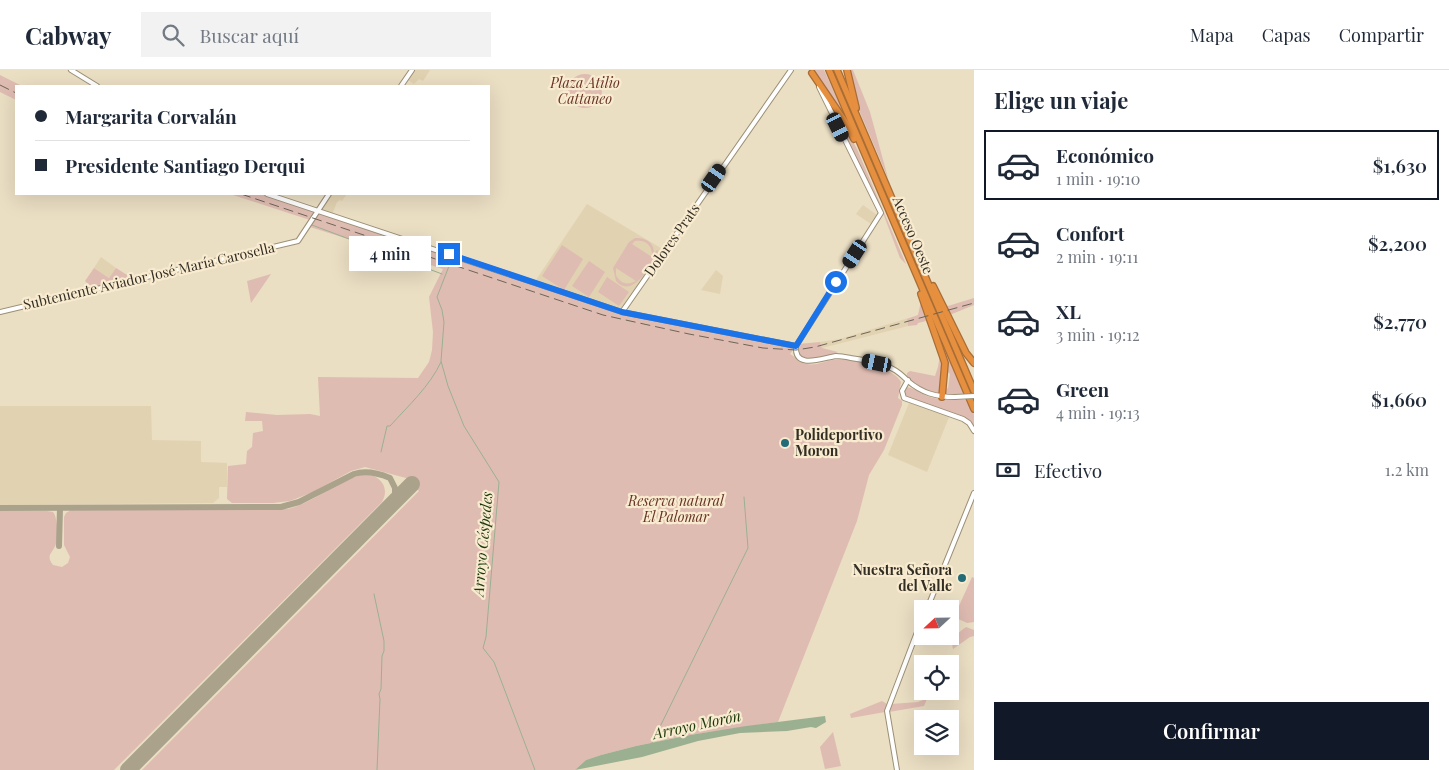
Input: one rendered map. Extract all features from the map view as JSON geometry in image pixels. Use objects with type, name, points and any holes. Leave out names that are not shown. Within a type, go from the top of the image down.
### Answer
[{"type":"highway","name":"Acceso Oeste","points":[[828,70],[974,409]]},
{"type":"highway","name":"Acceso Oeste","points":[[837,70],[974,391]]},
{"type":"highway","points":[[847,70],[865,136]]},
{"type":"highway","points":[[812,72],[846,123],[878,184]]},
{"type":"highway","points":[[914,251],[966,353],[974,363]]},
{"type":"highway","points":[[907,254],[945,363],[942,397]]},
{"type":"street","points":[[72,70],[95,85]]},
{"type":"street","points":[[402,85],[412,70]]},
{"type":"street","name":"Dolores Prats","points":[[622,312],[791,70]]},
{"type":"street","points":[[812,72],[881,213],[796,346],[797,354],[805,361],[844,356],[886,366],[897,371],[922,391],[942,397],[974,396]]},
{"type":"street","points":[[270,195],[622,312],[796,346]]},
{"type":"street","points":[[318,211],[328,195]]},
{"type":"street","name":"Subteniente Aviador José María Carosella","points":[[0,312],[298,241],[318,211]]},
{"type":"street","points":[[908,380],[902,391],[904,398],[962,419],[969,423],[974,431]]},
{"type":"street","points":[[930,600],[974,493]]},
{"type":"street","points":[[897,770],[886,713],[914,640]]},
{"type":"shaded area","points":[[414,70],[430,70],[423,81],[419,79],[414,84],[408,80]]},
{"type":"shaded area","points":[[330,195],[346,195],[342,201],[337,202],[332,215],[321,211]]},
{"type":"shaded area","points":[[587,204],[664,250],[623,308],[618,310],[536,283],[536,280]]},
{"type":"shaded area","points":[[863,205],[877,215],[871,224],[856,214]]},
{"type":"shaded area","points":[[101,257],[116,268],[109,278],[94,268]]},
{"type":"shaded area","points":[[716,270],[723,276],[720,294],[701,290]]},
{"type":"shaded area","points":[[915,316],[907,319],[908,326],[822,348],[820,342],[840,339]]},
{"type":"shaded area","points":[[909,403],[949,417],[927,472],[888,455]]},
{"type":"shaded area","points":[[0,406],[151,406],[152,440],[201,441],[201,462],[227,463],[227,487],[219,487],[219,498],[213,503],[0,505]]},
{"type":"shaded area","name":"Arroyo Morón","points":[[825,716],[826,722],[816,728],[740,733],[698,741],[642,757],[575,770],[586,760],[636,746],[746,726]]},
{"type":"green space","points":[[813,70],[824,70],[848,122],[815,74]]},
{"type":"green space","points":[[848,70],[853,70],[870,112],[888,178],[858,108]]},
{"type":"green space","name":"Plaza Atilio Cattaneo","points":[[585,74],[592,75],[597,79],[601,84],[601,98],[597,103],[592,107],[585,108],[578,107],[573,103],[569,98],[568,91],[569,84],[573,79],[578,75]]},
{"type":"green space","points":[[0,75],[20,85],[15,85],[15,100],[0,92]]},
{"type":"green space","points":[[820,86],[857,149],[906,264],[900,258],[883,213]]},
{"type":"green space","points":[[233,195],[265,195],[316,212],[310,220]]},
{"type":"green space","name":"Reserva natural El Palomar","points":[[318,213],[620,314],[791,347],[793,350],[790,354],[807,364],[840,359],[860,361],[880,367],[896,376],[901,382],[898,398],[902,401],[902,405],[884,450],[869,475],[857,521],[778,722],[690,735],[636,746],[586,760],[575,770],[142,770],[419,491],[406,478],[365,467],[351,471],[313,492],[290,501],[232,503],[227,499],[228,466],[246,464],[247,451],[252,447],[253,433],[263,431],[262,421],[245,421],[246,412],[320,416],[318,377],[418,378],[429,362],[433,332],[429,297],[443,269],[310,227]]},
{"type":"green space","points":[[635,238],[642,238],[651,243],[654,253],[657,250],[660,252],[641,278],[629,286],[622,286],[616,281],[613,268],[629,242]],"holes":[[[635,241],[642,241],[648,244],[652,257],[632,244]],[[616,268],[636,281],[630,283],[622,282],[616,275]]]},
{"type":"green space","points":[[562,245],[583,259],[564,290],[542,276]]},
{"type":"green space","points":[[589,261],[605,272],[589,297],[572,286]]},
{"type":"green space","points":[[94,268],[109,278],[116,268],[132,278],[92,288],[85,281]]},
{"type":"green space","points":[[271,274],[251,303],[247,281]]},
{"type":"green space","points":[[607,277],[629,292],[619,306],[598,292]]},
{"type":"green space","points":[[974,298],[974,305],[952,314],[950,314],[944,303],[948,306]]},
{"type":"green space","points":[[921,301],[933,335],[926,321],[908,326],[907,319],[918,315]]},
{"type":"green space","points":[[933,321],[964,395],[947,396],[945,394],[950,374]]},
{"type":"green space","points":[[820,342],[822,348],[838,352],[821,358],[810,359],[801,355],[797,350],[798,344]]},
{"type":"green space","points":[[940,355],[942,364],[939,394],[925,390],[907,377],[907,373],[910,371],[935,376]]},
{"type":"green space","points":[[907,387],[935,398],[967,400],[974,415],[974,428],[971,424],[906,398],[903,391]]},
{"type":"green space","points":[[366,474],[376,477],[383,484],[385,492],[382,502],[114,770],[0,770],[0,511],[53,512],[57,523],[57,537],[56,544],[50,554],[50,559],[53,565],[62,567],[68,563],[70,557],[64,545],[64,517],[71,510],[288,509],[298,506],[346,481]]},
{"type":"green space","points":[[972,577],[974,578],[974,622],[967,623],[959,619],[959,606]]},
{"type":"green space","points":[[966,627],[974,630],[974,636],[959,645],[959,633]]},
{"type":"green space","points":[[927,700],[924,706],[889,712],[891,704]]},
{"type":"green space","points":[[882,701],[887,704],[885,712],[851,718],[850,714]]},
{"type":"green space","points":[[833,732],[841,766],[825,769],[820,747]]},
{"type":"waterway","points":[[312,225],[442,274]]},
{"type":"waterway","name":"Arroyo Céspedes","points":[[449,266],[437,297],[444,322],[441,361],[448,386],[464,426],[499,482],[486,637],[483,648],[494,662],[535,770]]},
{"type":"waterway","points":[[381,452],[387,426],[390,426],[418,396],[441,362]]},
{"type":"waterway","points":[[652,743],[748,548],[744,497]]},
{"type":"waterway","points":[[374,594],[384,641],[381,689],[379,694],[377,770]]},
{"type":"taxiway","points":[[0,508],[281,507],[299,502],[354,474],[363,472],[376,473],[390,478],[395,488],[395,501]]},
{"type":"taxiway","points":[[59,546],[60,508]]},
{"type":"runway","points":[[128,770],[412,484]]},
{"type":"railway","points":[[0,85],[15,92]]},
{"type":"railway","points":[[244,195],[603,315],[763,348],[796,350],[815,347],[974,303]]},
{"type":"place","name":"Polideportivo Moron","points":[[785,443]]},
{"type":"place","name":"Nuestra Señora del Valle","points":[[962,578]]},
{"type":"route","points":[[449,254],[622,312],[796,346],[836,282]]}]
